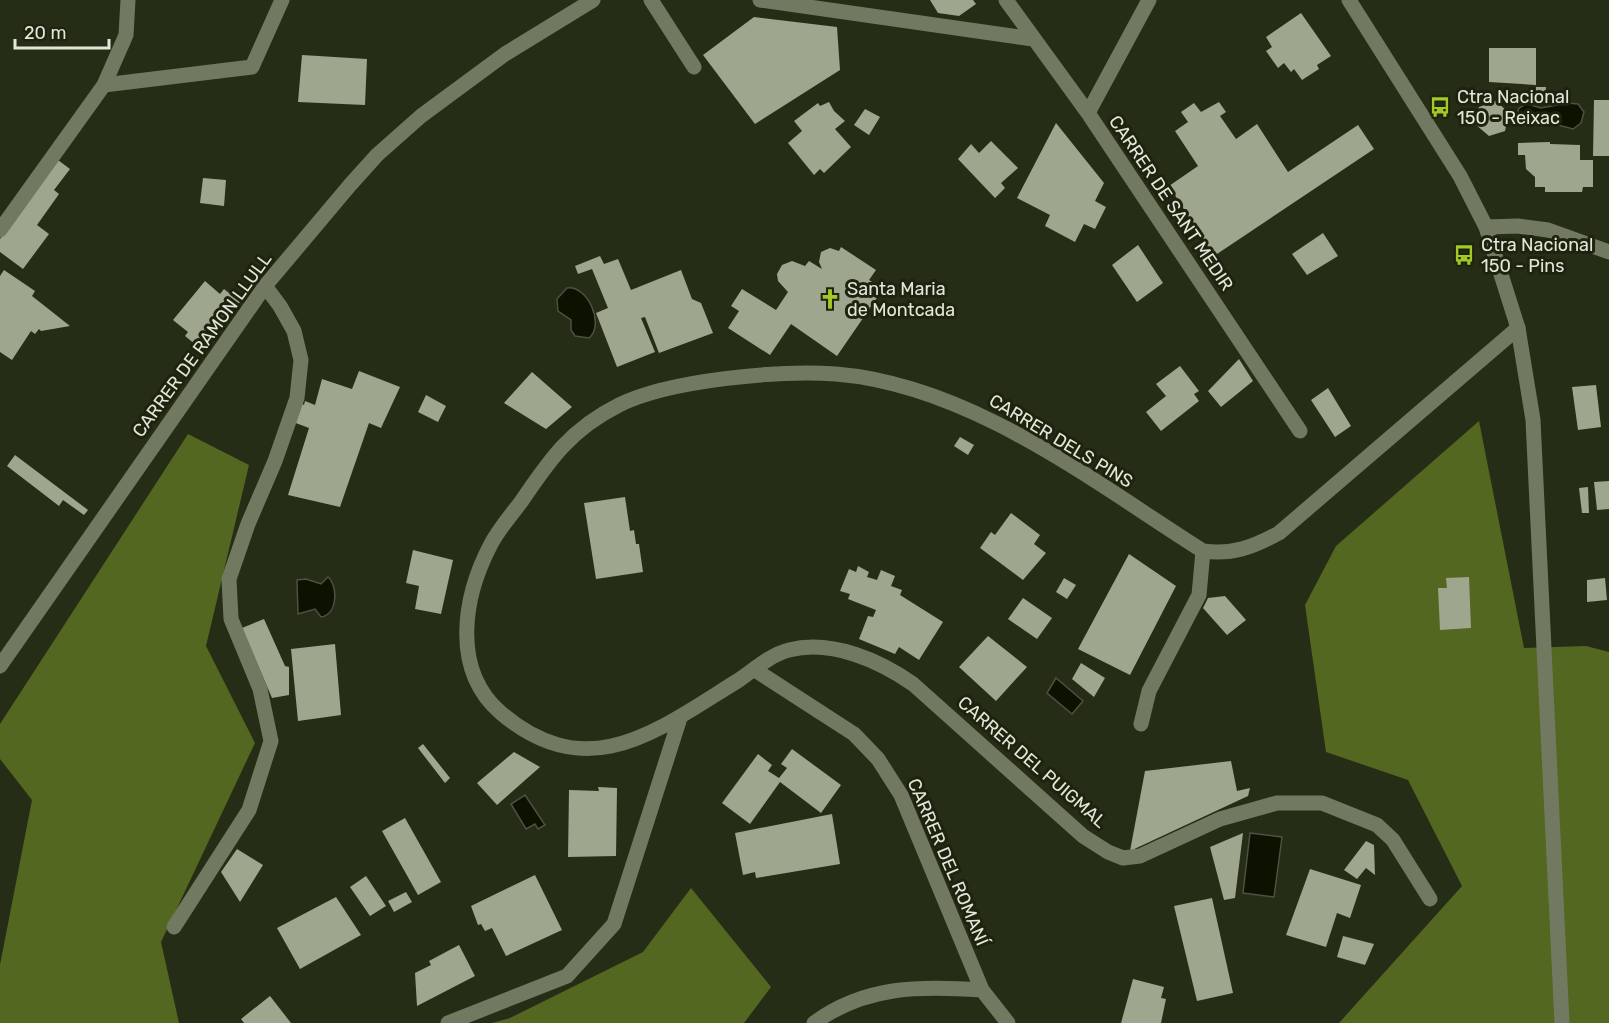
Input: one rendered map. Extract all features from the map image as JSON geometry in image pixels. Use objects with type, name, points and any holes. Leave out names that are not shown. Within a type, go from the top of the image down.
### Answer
[{"type":"street","points":[[0,230],[104,86],[126,35],[128,0]]},
{"type":"street","points":[[104,86],[252,67],[282,0]]},
{"type":"street","name":"CARRER DE RAMON LLULL","points":[[0,666],[265,286],[378,155],[421,116],[505,54],[592,0]]},
{"type":"street","points":[[651,0],[694,67]]},
{"type":"street","points":[[760,0],[1033,39]]},
{"type":"street","name":"CARRER DE SANT MEDIR","points":[[1006,0],[1088,112],[1300,431]]},
{"type":"street","points":[[1088,112],[1149,0]]},
{"type":"street","points":[[1350,0],[1460,176],[1486,227],[1518,328],[1533,420],[1562,1023]]},
{"type":"street","points":[[1486,227],[1518,226],[1548,230],[1609,252]]},
{"type":"street","points":[[174,927],[249,810],[271,741],[260,689],[231,620],[229,579],[297,398],[301,360],[294,331],[265,286]]},
{"type":"street","name":"CARRER DELS PINS","points":[[754,670],[680,718],[627,743],[575,750],[547,742],[499,711],[481,690],[470,667],[466,639],[468,608],[491,545],[555,452],[585,426],[619,405],[647,394],[747,376],[802,373],[880,381],[988,418],[1203,551],[1222,554],[1239,552],[1279,533],[1518,328]]},
{"type":"street","points":[[1141,724],[1149,691],[1199,595],[1203,551]]},
{"type":"street","name":"CARRER DEL PUIGMAL","points":[[754,670],[772,656],[793,649],[836,651],[865,657],[888,666],[958,722],[1083,836],[1108,852],[1123,858],[1140,856],[1220,819],[1266,806],[1278,803],[1322,803],[1377,825],[1394,840],[1430,899]]},
{"type":"street","name":"CARRER DEL ROMANÍ","points":[[754,670],[854,734],[878,759],[901,795],[982,990],[1008,1023]]},
{"type":"street","points":[[448,1023],[567,976],[614,924],[680,718]]},
{"type":"street","points":[[814,1023],[830,1011],[858,998],[903,989],[982,990]]},
{"type":"green space","points":[[1479,421],[1524,648],[1586,646],[1609,652],[1609,1023],[1339,1023],[1462,886],[1408,780],[1326,752],[1305,605],[1336,546]]},
{"type":"green space","points":[[188,434],[249,465],[206,646],[255,743],[161,942],[179,1023],[0,1023],[0,965],[32,800],[0,759],[0,724]]},
{"type":"green space","points":[[691,888],[771,987],[744,1023],[492,1023],[510,1018],[643,952]]},
{"type":"shaded area","points":[[1568,103],[1578,104],[1584,112],[1581,123],[1573,129],[1543,121],[1525,126],[1516,118],[1519,108],[1527,104],[1541,108]]},
{"type":"shaded area","points":[[567,288],[582,293],[592,307],[595,324],[594,332],[589,338],[575,336],[571,330],[571,320],[558,311],[557,299]]},
{"type":"shaded area","points":[[328,577],[335,593],[331,611],[321,617],[315,609],[298,614],[297,580],[306,579],[321,584]]},
{"type":"shaded area","points":[[1056,678],[1083,701],[1072,714],[1047,693]]},
{"type":"shaded area","points":[[525,795],[545,825],[538,829],[535,824],[526,829],[511,804]]},
{"type":"shaded area","points":[[1250,833],[1282,837],[1274,897],[1243,893]]},
{"type":"building","points":[[930,0],[973,0],[976,4],[959,16],[938,13]]},
{"type":"building","points":[[1301,13],[1331,56],[1317,65],[1319,69],[1302,80],[1294,69],[1291,72],[1284,63],[1278,68],[1266,51],[1272,47],[1266,37]]},
{"type":"building","points":[[754,17],[837,27],[840,70],[755,124],[703,55]]},
{"type":"building","points":[[1489,48],[1536,48],[1536,85],[1489,82]]},
{"type":"building","points":[[302,55],[367,59],[365,105],[298,102]]},
{"type":"building","points":[[1536,87],[1546,87],[1545,99],[1536,99]]},
{"type":"building","points":[[1594,100],[1609,100],[1609,156],[1593,156]]},
{"type":"building","points":[[1496,101],[1509,113],[1505,131],[1489,136],[1475,124],[1479,107]]},
{"type":"building","points":[[829,102],[834,111],[845,121],[835,129],[851,147],[824,173],[820,169],[814,175],[788,143],[802,131],[794,121],[818,103],[820,106]]},
{"type":"building","points":[[1219,102],[1226,112],[1220,116],[1236,139],[1257,124],[1288,172],[1358,125],[1374,149],[1214,256],[1169,186],[1198,166],[1175,131],[1188,122],[1181,112],[1194,103],[1201,112]]},
{"type":"building","points":[[865,109],[880,117],[869,135],[854,125]]},
{"type":"building","points":[[1056,123],[1104,183],[1095,201],[1106,207],[1095,229],[1084,224],[1075,242],[1045,226],[1050,215],[1017,198]]},
{"type":"building","points":[[991,141],[1018,168],[1001,183],[1005,188],[995,198],[958,159],[971,144],[979,153]]},
{"type":"building","points":[[1550,142],[1550,144],[1580,145],[1580,160],[1593,160],[1593,187],[1583,187],[1582,192],[1545,192],[1545,187],[1535,187],[1535,177],[1526,169],[1525,155],[1518,155],[1518,143]]},
{"type":"building","points":[[58,160],[70,169],[54,190],[59,194],[37,225],[49,234],[23,269],[0,252],[0,239]]},
{"type":"building","points":[[203,178],[226,180],[224,206],[200,203]]},
{"type":"building","points":[[1323,233],[1338,256],[1307,275],[1292,254]]},
{"type":"building","points":[[1138,245],[1163,283],[1137,302],[1112,265]]},
{"type":"building","name":"Santa Maria de Montcada","points":[[841,247],[876,270],[869,280],[883,289],[837,356],[791,324],[770,355],[728,328],[739,311],[731,306],[742,289],[776,310],[788,292],[778,281],[777,274],[782,265],[792,261],[805,266],[809,261],[822,269],[819,262],[821,252],[830,248],[839,251]]},
{"type":"building","points":[[600,256],[604,264],[618,259],[631,290],[681,270],[692,299],[701,303],[713,333],[659,353],[645,317],[641,318],[655,352],[617,367],[596,313],[608,308],[592,269],[578,274],[575,266]]},
{"type":"building","points":[[4,270],[35,291],[32,296],[70,326],[41,331],[39,329],[35,334],[31,331],[12,360],[0,352],[0,276]]},
{"type":"building","points":[[205,281],[220,294],[224,289],[240,302],[201,349],[185,336],[188,332],[173,320]]},
{"type":"building","points":[[1239,359],[1253,381],[1221,407],[1208,391]]},
{"type":"building","points":[[1180,366],[1199,391],[1194,394],[1199,401],[1161,431],[1146,412],[1166,396],[1156,384]]},
{"type":"building","points":[[359,371],[400,387],[381,428],[369,423],[340,507],[288,495],[309,428],[293,422],[301,403],[304,405],[305,401],[315,405],[322,379],[352,389]]},
{"type":"building","points":[[532,372],[572,407],[546,429],[504,403]]},
{"type":"building","points":[[1596,385],[1601,427],[1578,430],[1572,387]]},
{"type":"building","points":[[1328,388],[1351,426],[1335,437],[1311,400]]},
{"type":"building","points":[[426,395],[446,406],[438,422],[418,412]]},
{"type":"building","points":[[960,437],[974,445],[968,455],[954,446]]},
{"type":"building","points":[[15,455],[88,510],[84,515],[63,500],[59,506],[7,466]]},
{"type":"building","points":[[1609,481],[1609,509],[1597,510],[1594,482]]},
{"type":"building","points":[[1588,487],[1589,513],[1582,513],[1579,488]]},
{"type":"building","points":[[625,497],[630,531],[634,530],[636,544],[639,544],[643,572],[596,579],[584,503]]},
{"type":"building","points":[[1011,513],[1040,535],[1034,544],[1046,553],[1023,580],[980,548],[991,532],[995,535]]},
{"type":"building","points":[[413,550],[453,560],[441,614],[415,609],[419,586],[406,583]]},
{"type":"building","points":[[1129,554],[1176,586],[1130,675],[1078,649]]},
{"type":"building","points":[[858,566],[869,572],[867,577],[877,580],[881,570],[895,576],[891,586],[902,590],[900,595],[943,622],[919,660],[899,647],[895,654],[859,639],[868,616],[873,617],[876,610],[848,599],[850,594],[840,591],[849,569],[856,572]]},
{"type":"building","points":[[1469,577],[1471,628],[1440,630],[1438,588],[1447,588],[1446,578]]},
{"type":"building","points":[[1064,578],[1076,585],[1067,599],[1056,592]]},
{"type":"building","points":[[1605,578],[1607,600],[1587,602],[1587,580]]},
{"type":"building","points":[[1225,596],[1246,620],[1227,635],[1203,608],[1208,598]]},
{"type":"building","points":[[1023,598],[1052,618],[1037,639],[1008,619]]},
{"type":"building","points":[[264,619],[285,666],[289,667],[289,695],[272,698],[242,628]]},
{"type":"building","points":[[988,636],[1027,667],[996,701],[959,667]]},
{"type":"building","points":[[335,644],[341,715],[298,721],[291,649]]},
{"type":"building","points":[[1081,663],[1105,678],[1094,697],[1072,679]]},
{"type":"building","points":[[423,744],[450,778],[445,783],[418,748]]},
{"type":"building","points":[[792,749],[841,785],[821,813],[780,782],[750,824],[722,803],[758,754],[772,765],[768,771],[779,778],[787,768],[781,764]]},
{"type":"building","points":[[514,752],[540,767],[497,805],[477,783]]},
{"type":"building","points":[[1231,761],[1237,791],[1250,788],[1248,796],[1130,851],[1145,771]]},
{"type":"building","points":[[598,787],[617,788],[616,856],[568,857],[569,790],[599,791]]},
{"type":"building","points":[[832,814],[840,864],[756,878],[755,872],[743,875],[735,833]]},
{"type":"building","points":[[405,818],[441,882],[418,895],[382,831]]},
{"type":"building","points":[[1243,833],[1235,898],[1224,900],[1210,847]]},
{"type":"building","points":[[1366,841],[1374,845],[1375,875],[1366,868],[1357,879],[1344,870]]},
{"type":"building","points":[[237,849],[263,865],[240,902],[221,872]]},
{"type":"building","points":[[1310,869],[1361,885],[1350,918],[1337,913],[1326,947],[1286,935]]},
{"type":"building","points":[[535,875],[562,930],[506,956],[492,928],[485,931],[481,924],[478,925],[471,906]]},
{"type":"building","points":[[366,876],[386,906],[370,916],[350,887]]},
{"type":"building","points":[[406,892],[412,902],[394,912],[388,901]]},
{"type":"building","points":[[336,897],[361,935],[300,969],[277,928]]},
{"type":"building","points":[[1212,898],[1233,993],[1197,1001],[1174,906]]},
{"type":"building","points":[[1343,936],[1374,944],[1365,965],[1337,957]]},
{"type":"building","points":[[459,945],[475,976],[417,1006],[415,973],[431,965],[429,961]]},
{"type":"building","points":[[1133,979],[1164,987],[1161,998],[1166,999],[1161,1023],[1121,1023]]},
{"type":"building","points":[[270,996],[291,1023],[244,1023],[241,1019]]},
{"type":"place","name":"Ctra Nacional 150 - Reixac","points":[[1440,107]]},
{"type":"place","name":"Ctra Nacional 150 - Pins","points":[[1464,255]]},
{"type":"place","name":"Santa Maria de Montcada","points":[[830,299]]}]
